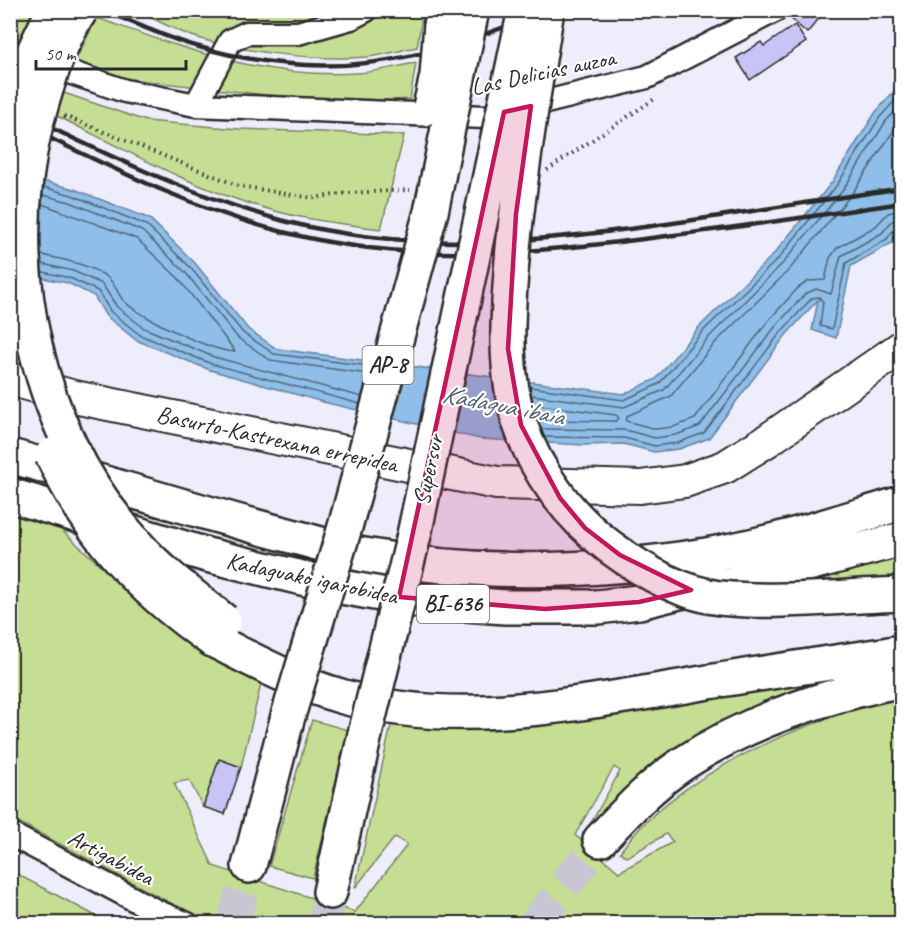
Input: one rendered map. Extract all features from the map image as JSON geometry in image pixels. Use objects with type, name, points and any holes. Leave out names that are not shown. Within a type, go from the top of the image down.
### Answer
[{"type":"highway","points":[[10,119],[14,102],[54,10]]},
{"type":"highway","points":[[81,10],[47,82],[27,155],[20,264],[27,318],[41,376],[59,423],[77,459],[103,501],[139,547],[218,630]]},
{"type":"highway","points":[[392,352],[396,262],[437,76],[442,10]]},
{"type":"highway","name":"AP-8","points":[[249,866],[288,716],[345,527],[431,212],[472,10]]},
{"type":"highway","name":"Supersur","points":[[330,892],[365,734],[414,535],[525,10]]},
{"type":"highway","points":[[547,10],[524,148],[507,313],[513,392],[521,425],[545,475],[585,528],[620,555],[686,589],[719,597],[741,598],[902,594]]},
{"type":"highway","points":[[10,344],[25,399],[79,507],[107,547],[168,608],[279,654],[344,676],[399,688],[448,693],[604,689],[900,670]]},
{"type":"highway","name":"Kadaguako igarobidea","points":[[10,456],[191,509],[363,554],[445,566],[490,569],[543,570],[608,567],[707,555],[796,534],[902,503]]},
{"type":"highway","name":"Kadaguako igarobidea","points":[[10,495],[207,555],[331,585],[413,600],[495,606],[566,608],[639,602],[679,592],[733,584],[902,539]]},
{"type":"highway","points":[[604,689],[902,630]]},
{"type":"highway","points":[[600,840],[638,799],[684,762],[756,725],[900,670]]},
{"type":"street","points":[[196,105],[230,40],[247,33],[298,33],[351,18],[366,10]]},
{"type":"street","name":"Las Delicias auzoa","points":[[10,52],[125,91],[196,105],[485,117],[647,77],[776,10]]},
{"type":"street","name":"Basurto-Kastrexana errepidea","points":[[10,379],[74,397],[497,483],[640,487],[685,481],[725,467],[768,440],[902,346]]},
{"type":"street","name":"Artigabidea","points":[[10,834],[158,912],[188,924]]},
{"type":"path","points":[[538,174],[555,167],[641,106],[661,95]]},
{"type":"path","points":[[53,112],[239,186],[313,198],[348,193],[422,189]]},
{"type":"highlighted area","points":[[531,106],[516,214],[508,349],[521,425],[560,498],[585,528],[620,555],[691,590],[639,602],[545,609],[399,597],[504,112]]},
{"type":"green space","points":[[10,11],[36,11],[19,41],[11,38]]},
{"type":"green space","points":[[135,11],[423,11],[417,47],[373,56],[325,58],[277,54],[208,41]]},
{"type":"green space","points":[[97,18],[193,51],[289,71],[323,74],[358,73],[416,63],[410,99],[336,103],[129,79],[74,63]]},
{"type":"green space","points":[[61,92],[146,121],[239,129],[404,135],[381,229],[282,213],[240,201],[185,179],[53,114]]},
{"type":"green space","points":[[10,508],[47,517],[162,621],[262,680],[241,767],[219,760],[203,807],[189,780],[174,783],[213,866],[355,912],[407,845],[395,837],[355,888],[392,721],[556,723],[883,667],[666,760],[587,830],[620,771],[614,767],[575,835],[619,872],[673,842],[666,834],[627,857],[620,852],[644,824],[675,797],[709,774],[747,753],[826,719],[901,698],[901,923],[208,923],[11,818]]},
{"type":"green space","points":[[901,554],[901,580],[799,583]]},
{"type":"green space","points":[[312,720],[348,730],[313,878],[269,866]]},
{"type":"green space","points":[[11,871],[109,923],[11,923]]},
{"type":"water","name":"Kadagua ibaia","points":[[901,83],[901,229],[892,243],[851,266],[836,338],[812,330],[818,300],[786,335],[709,438],[679,449],[654,452],[624,444],[583,445],[480,439],[323,402],[210,370],[136,340],[106,316],[94,296],[68,283],[11,272],[10,172],[74,189],[150,219],[195,263],[248,329],[277,349],[624,394],[656,379],[699,327],[773,255],[832,182],[875,113]]},
{"type":"building","points":[[795,10],[826,10],[807,33],[789,17]]},
{"type":"building","points":[[795,25],[806,42],[750,80],[736,58],[761,42],[764,46]]},
{"type":"building","points":[[219,759],[241,767],[225,814],[203,807]]},
{"type":"tunnel","points":[[535,924],[600,840]]},
{"type":"tunnel","points":[[233,924],[249,866]]},
{"type":"tunnel","points":[[324,924],[330,892]]},
{"type":"railway","points":[[103,10],[192,45],[241,57],[287,64],[331,65],[373,62],[415,55],[457,43],[547,10]]},
{"type":"railway","points":[[10,108],[144,171],[213,198],[284,221],[334,232],[385,239],[485,242],[586,234],[902,188]]},
{"type":"railway","points":[[10,119],[110,167],[213,210],[283,232],[378,249],[425,253],[471,253],[564,248],[902,203]]}]
